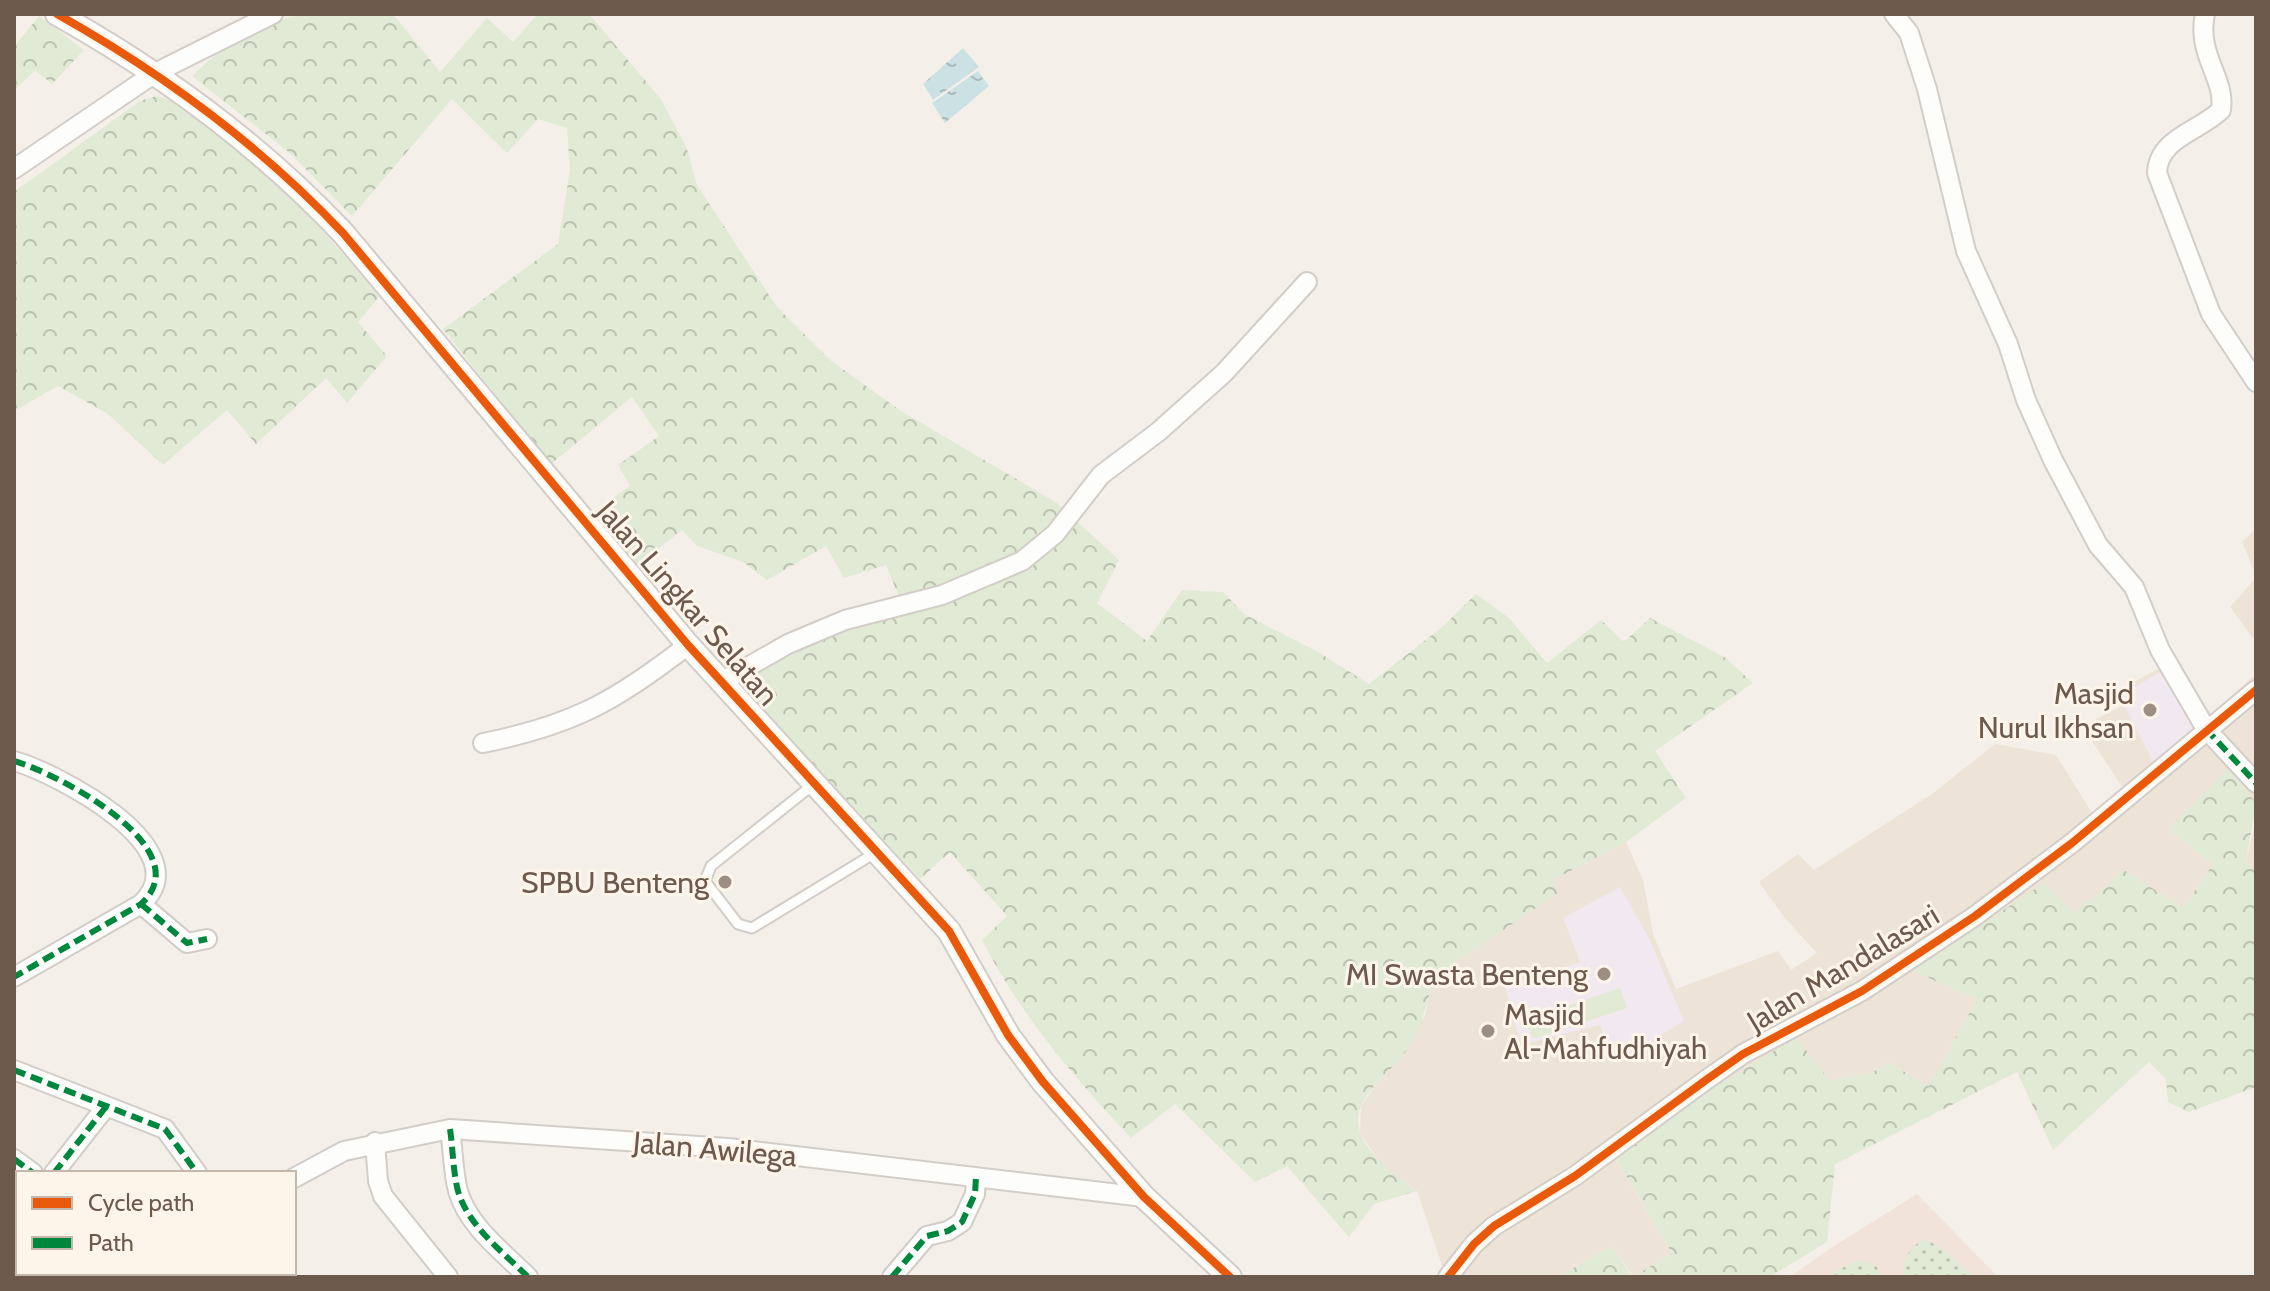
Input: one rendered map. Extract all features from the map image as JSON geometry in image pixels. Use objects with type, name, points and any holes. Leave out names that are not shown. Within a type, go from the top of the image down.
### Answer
[{"type":"street","name":"Jalan Lingkar Selatan","points":[[57,14],[155,73],[248,142],[343,233],[688,645],[949,931],[1008,1035],[1043,1082],[1144,1197],[1230,1277]]},
{"type":"street","points":[[14,169],[155,73],[273,14]]},
{"type":"street","points":[[1894,14],[1909,33],[1927,89],[1966,251],[2008,344],[2037,424],[2098,545],[2134,587],[2160,650],[2206,729],[2256,783]]},
{"type":"street","points":[[2205,14],[2203,47],[2223,100],[2221,110],[2165,150],[2158,162],[2157,173],[2211,314],[2256,382]]},
{"type":"street","points":[[723,681],[788,644],[845,620],[942,595],[1022,561],[1055,534],[1101,475],[1158,432],[1224,373],[1307,282]]},
{"type":"street","points":[[483,743],[553,727],[589,711],[633,688],[688,645]]},
{"type":"street","name":"Jalan Mandalasari","points":[[1448,1277],[1474,1244],[1494,1226],[1575,1176],[1731,1062],[1862,991],[1975,916],[2072,843],[2256,690]]},
{"type":"street","points":[[14,761],[66,781],[122,819],[144,843],[157,869],[153,893],[141,904],[14,977]]},
{"type":"street","points":[[141,904],[187,943],[207,939]]},
{"type":"street","points":[[14,1070],[165,1129],[196,1171]]},
{"type":"street","points":[[56,1171],[105,1108]]},
{"type":"street","points":[[450,1129],[457,1189],[464,1207],[528,1277]]},
{"type":"street","name":"Jalan Awilega","points":[[296,1177],[344,1151],[375,1142],[450,1129],[728,1148],[1144,1197]]},
{"type":"street","points":[[375,1142],[378,1181],[383,1196],[448,1277]]},
{"type":"street","points":[[14,1159],[30,1171]]},
{"type":"street","points":[[892,1277],[927,1236],[948,1231],[962,1222],[975,1194],[976,1177]]},
{"type":"lane","points":[[816,783],[711,866],[706,874],[705,881],[738,924],[752,928],[878,851]]},
{"type":"shaded area","points":[[2256,528],[2256,575],[2242,542]]},
{"type":"shaded area","points":[[2256,578],[2256,642],[2230,607]]},
{"type":"shaded area","points":[[2176,659],[2211,714],[2256,674],[2256,803],[2229,769],[2168,829],[2213,864],[2183,908],[2124,870],[2074,914],[1914,971],[1977,999],[1929,1086],[1888,1062],[1870,1074],[1829,1080],[1612,1153],[1672,1253],[1633,1277],[1612,1246],[1558,1277],[1446,1277],[1417,1191],[1382,1165],[1360,1133],[1361,1106],[1425,1015],[1434,977],[1557,893],[1552,880],[1626,842],[1643,880],[1653,934],[1676,989],[1778,951],[1791,970],[1817,953],[1784,917],[1759,882],[1798,854],[1814,870],[1932,794],[1995,744],[2056,755],[2092,813],[2123,788],[2082,726],[2120,707],[2114,693]]},
{"type":"shaded area","points":[[2166,669],[2195,722],[2191,733],[2154,763],[2119,696]]},
{"type":"shaded area","points":[[2256,819],[2256,873],[2246,861]]},
{"type":"shaded area","name":"MI Swasta Benteng","points":[[1620,887],[1649,938],[1684,1021],[1616,1063],[1600,1025],[1521,1045],[1505,987],[1580,962],[1563,918]]},
{"type":"shaded area","points":[[1917,1194],[1998,1277],[1790,1277],[1828,1250]]},
{"type":"green space","points":[[309,14],[393,14],[440,72],[487,18],[513,42],[538,14],[589,14],[661,99],[687,149],[697,185],[777,307],[830,360],[901,411],[1057,503],[1119,560],[1097,603],[1147,641],[1182,590],[1223,592],[1244,614],[1318,652],[1369,684],[1441,628],[1476,594],[1509,618],[1547,663],[1601,620],[1624,642],[1650,618],[1726,658],[1753,683],[1655,751],[1686,798],[1626,842],[1553,880],[1558,893],[1434,977],[1414,1038],[1367,1096],[1358,1117],[1365,1143],[1384,1165],[1417,1191],[1374,1204],[1349,1237],[1287,1166],[1255,1182],[1175,1104],[1131,1138],[1049,1044],[997,968],[982,940],[1007,916],[950,852],[920,879],[737,681],[854,625],[905,611],[886,565],[844,578],[826,546],[767,580],[743,562],[697,546],[682,530],[636,566],[593,512],[630,486],[618,465],[659,436],[632,397],[551,464],[443,329],[558,244],[570,170],[567,128],[538,119],[507,153],[452,99],[352,216],[291,154],[192,76],[218,53],[246,35],[276,22]]},
{"type":"green space","points":[[39,16],[84,50],[52,84],[35,70],[14,91],[14,47]]},
{"type":"green space","points":[[156,96],[183,107],[212,126],[244,152],[307,213],[379,297],[358,322],[387,356],[347,403],[326,378],[256,444],[227,410],[163,465],[108,414],[58,386],[14,411],[14,192],[140,101]]},
{"type":"green space","points":[[2229,768],[2256,803],[2246,861],[2256,873],[2256,1087],[2189,1112],[2168,1102],[2166,1079],[2149,1062],[2053,1150],[2017,1072],[1835,1164],[1827,1242],[1770,1277],[1633,1277],[1672,1253],[1612,1152],[1796,1037],[1829,1080],[1870,1074],[1888,1062],[1929,1086],[1977,999],[1913,971],[2044,883],[2074,913],[2124,870],[2183,908],[2213,864],[2168,829]]},
{"type":"green space","points":[[1620,988],[1627,1008],[1533,1039],[1526,1020]]},
{"type":"green space","points":[[1924,1239],[1940,1247],[1975,1277],[1906,1277],[1904,1265],[1908,1255]]},
{"type":"green space","points":[[1612,1246],[1632,1277],[1558,1277]]},
{"type":"green space","points":[[1856,1261],[1872,1263],[1882,1277],[1825,1277]]},
{"type":"water","points":[[963,48],[979,67],[933,100],[923,84]]},
{"type":"water","points":[[978,71],[989,86],[945,123],[932,103]]},
{"type":"marked path","points":[[2206,729],[2256,783]]},
{"type":"marked path","points":[[14,761],[61,781],[116,816],[139,838],[153,860],[155,883],[141,904],[14,977]]},
{"type":"marked path","points":[[141,904],[187,943],[207,939]]},
{"type":"marked path","points":[[14,1070],[165,1129],[196,1171]]},
{"type":"marked path","points":[[56,1171],[105,1108]]},
{"type":"marked path","points":[[450,1129],[456,1184],[463,1204],[487,1238],[528,1277]]},
{"type":"marked path","points":[[14,1159],[30,1171]]},
{"type":"marked path","points":[[892,1277],[927,1236],[948,1231],[962,1222],[975,1194],[976,1177]]},
{"type":"cycle path","points":[[57,14],[135,61],[209,113],[278,170],[343,233],[688,645],[949,931],[1008,1035],[1043,1082],[1144,1197],[1230,1277]]},
{"type":"cycle path","points":[[1448,1277],[1474,1244],[1494,1226],[1575,1176],[1743,1054],[1862,991],[1975,916],[2072,843],[2256,690]]},
{"type":"place","name":"Masjid Nurul Ikhsan","points":[[2150,710]]},
{"type":"place","name":"SPBU Benteng","points":[[725,882]]},
{"type":"place","name":"MI Swasta Benteng","points":[[1604,974]]},
{"type":"place","name":"Masjid Al-Mahfudhiyah","points":[[1488,1031]]}]
